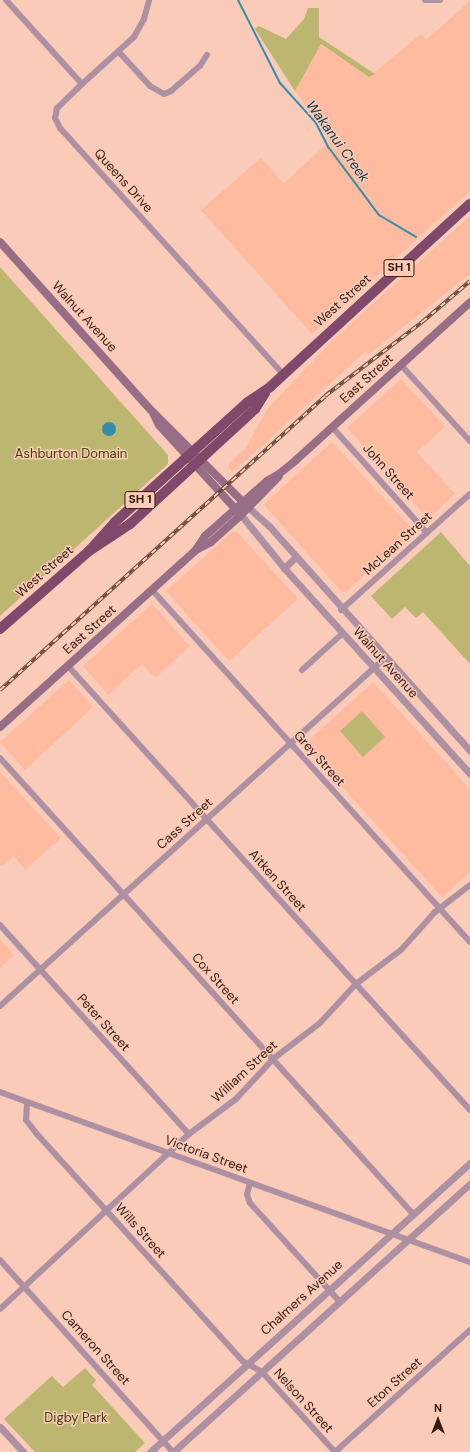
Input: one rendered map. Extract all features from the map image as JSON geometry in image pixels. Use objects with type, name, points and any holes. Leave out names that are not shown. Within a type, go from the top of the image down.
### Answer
[{"type":"highway","name":"West Street","points":[[89,551],[130,524],[199,462],[255,409],[270,387],[283,374],[470,204]]},
{"type":"highway","name":"West Street","points":[[0,629],[89,551],[115,522],[248,402],[270,387]]},
{"type":"main road","name":"Walnut Avenue","points":[[0,242],[190,454],[242,509]]},
{"type":"main road","name":"East Street","points":[[0,727],[195,551],[211,542],[242,509],[279,474],[470,302]]},
{"type":"street","points":[[6,0],[82,84]]},
{"type":"street","name":"Queens Drive","points":[[149,0],[140,27],[119,52],[57,108],[55,118],[60,128],[283,374]]},
{"type":"street","points":[[424,0],[440,0]]},
{"type":"street","points":[[119,52],[150,86],[164,94],[172,92],[200,66],[207,55]]},
{"type":"street","points":[[401,365],[470,441]]},
{"type":"street","name":"John Street","points":[[332,427],[427,533]]},
{"type":"street","name":"McLean Street","points":[[341,610],[470,494]]},
{"type":"street","name":"Walnut Avenue","points":[[242,509],[296,557],[341,610],[470,750]]},
{"type":"street","name":"Walnut Avenue","points":[[242,509],[284,568],[470,774]]},
{"type":"street","points":[[284,568],[296,557]]},
{"type":"street","name":"Grey Street","points":[[152,590],[470,942]]},
{"type":"street","points":[[302,670],[342,633]]},
{"type":"street","name":"Cass Street","points":[[0,1006],[385,658]]},
{"type":"street","name":"Aitken Street","points":[[68,666],[470,1110]]},
{"type":"street","name":"Cox Street","points":[[0,758],[413,1214]]},
{"type":"street","name":"William Street","points":[[0,1309],[108,1212],[170,1154],[189,1134],[236,1099],[273,1059],[313,1029],[356,984],[401,950],[440,909],[470,885]]},
{"type":"street","name":"Peter Street","points":[[0,925],[189,1134]]},
{"type":"street","name":"Victoria Street","points":[[0,1092],[470,1262]]},
{"type":"street","name":"Wills Street","points":[[27,1102],[25,1116],[29,1125],[250,1366]]},
{"type":"street","name":"Chalmers Avenue","points":[[150,1452],[250,1366],[329,1290],[470,1163]]},
{"type":"street","points":[[250,1183],[247,1194],[250,1203],[340,1302]]},
{"type":"street","points":[[173,1452],[340,1302],[407,1239],[470,1184]]},
{"type":"street","name":"Cameron Street","points":[[0,1260],[173,1452]]},
{"type":"street","name":"Eton Street","points":[[335,1452],[470,1330]]},
{"type":"street","name":"Nelson Street","points":[[250,1366],[262,1372],[335,1452]]},
{"type":"street","points":[[0,1427],[23,1452]]},
{"type":"shaded area","points":[[470,1],[470,191],[312,334],[201,210],[261,158],[284,183],[329,142],[317,120],[295,91],[320,44],[369,77],[421,34],[426,40]]},
{"type":"shaded area","points":[[470,216],[470,274],[369,354],[366,351],[233,472],[229,468],[229,464],[245,449],[268,408],[335,338]]},
{"type":"shaded area","points":[[401,379],[445,427],[417,452],[455,494],[428,519],[347,428]]},
{"type":"shaded area","points":[[332,442],[412,529],[411,534],[346,592],[342,592],[265,506],[265,503]]},
{"type":"shaded area","points":[[232,532],[237,532],[298,599],[229,661],[166,591]]},
{"type":"shaded area","points":[[152,604],[190,646],[155,678],[142,664],[108,695],[83,666]]},
{"type":"shaded area","points":[[69,680],[93,707],[25,770],[0,742]]},
{"type":"shaded area","points":[[373,682],[470,789],[470,872],[442,897],[304,745]]},
{"type":"shaded area","points":[[0,772],[61,838],[25,870],[14,856],[1,866],[0,864]]},
{"type":"shaded area","points":[[0,939],[14,955],[0,968]]},
{"type":"green space","points":[[308,8],[319,8],[319,37],[375,74],[369,77],[321,44],[295,91],[255,29],[259,26],[286,39],[304,19]]},
{"type":"green space","name":"Ashburton Domain","points":[[0,267],[168,455],[168,464],[0,616]]},
{"type":"green space","points":[[441,532],[470,566],[470,664],[423,612],[416,618],[405,607],[392,619],[371,596]]},
{"type":"green space","points":[[362,711],[385,737],[363,757],[340,731]]},
{"type":"green space","name":"Digby Park","points":[[85,1368],[96,1380],[92,1385],[145,1443],[135,1452],[35,1452],[4,1419],[52,1376],[63,1387]]},
{"type":"water","points":[[109,422],[114,424],[116,429],[114,434],[109,436],[104,434],[102,429],[104,424]]},
{"type":"waterway","name":"Wakanui Creek","points":[[238,0],[280,83],[316,123],[329,148],[379,215],[416,237]]},
{"type":"railway","points":[[0,690],[325,396],[422,322],[470,281]]}]
